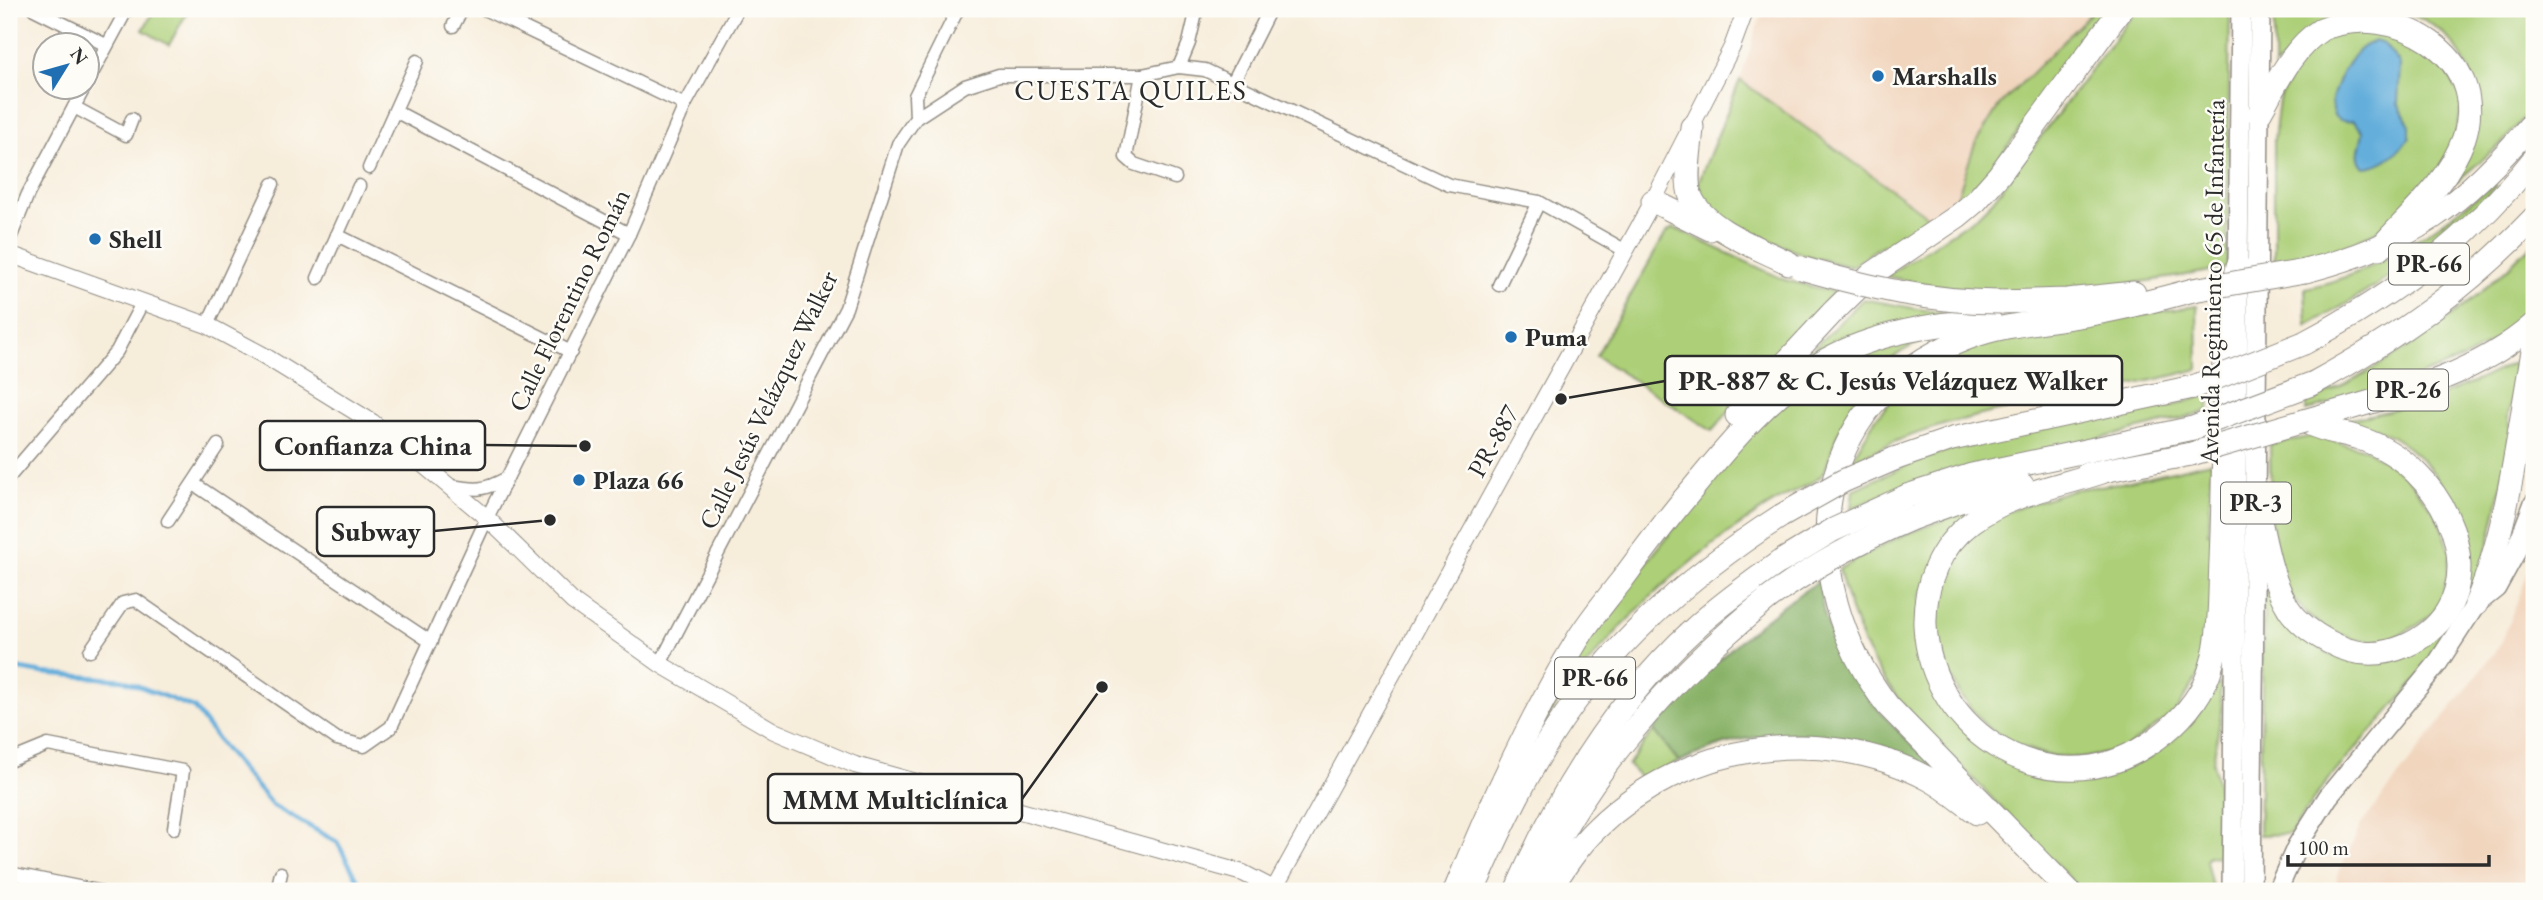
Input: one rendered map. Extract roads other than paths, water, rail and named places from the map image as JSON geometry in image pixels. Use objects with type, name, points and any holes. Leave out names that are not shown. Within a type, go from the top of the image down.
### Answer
[{"type":"highway","points":[[1455,891],[1507,769],[1609,579],[1665,499],[1717,436],[1872,274],[1976,201],[2121,9]]},
{"type":"highway","points":[[2259,114],[2293,56],[2306,41],[2341,20],[2357,15],[2397,19],[2426,32],[2448,52],[2458,69],[2466,94],[2468,120],[2464,136],[2457,155],[2442,180],[2380,248]]},
{"type":"highway","points":[[2068,891],[1888,706],[1874,688],[1848,641],[1833,597],[1827,558],[1828,508],[1838,466],[1852,434],[1884,390],[1923,359],[1947,346],[1993,330],[2127,308],[2193,290],[2305,271],[2380,248],[2416,230],[2475,187],[2534,121]]},
{"type":"highway","points":[[1692,127],[1688,185],[1691,198],[1699,210],[1730,234],[1795,265]]},
{"type":"highway","name":"PR-66","points":[[1473,891],[1532,768],[1554,733],[1604,666],[1641,627],[1717,559],[1781,516],[1843,481],[1894,459],[1952,439],[2193,387],[2304,343],[2359,314],[2431,262],[2493,206],[2534,159]]},
{"type":"highway","points":[[1653,201],[1737,243],[1795,265],[1887,291],[1964,302],[2000,302],[2067,300],[2125,293],[2193,290]]},
{"type":"highway","name":"PR-66","points":[[1516,891],[1544,828],[1574,776],[1634,691],[1695,628],[1780,562],[1833,530],[1910,507],[1972,475],[2193,428],[2314,383],[2364,356],[2427,314],[2468,283],[2534,218]]},
{"type":"highway","points":[[2102,472],[2026,495],[1975,520],[1954,538],[1937,562],[1926,601],[1929,658],[1938,682],[1958,714],[1971,729],[2001,749],[2022,759],[2050,766],[2071,768],[2107,763],[2145,747],[2179,719],[2196,699],[2205,681],[2213,659],[2218,629],[2223,505],[2225,328],[2238,266]]},
{"type":"highway","points":[[1578,638],[1727,445],[1762,410],[1813,369],[1855,346],[1904,332],[1982,321],[2035,323]]},
{"type":"highway","name":"PR-26","points":[[2102,472],[2191,454],[2420,386],[2471,366],[2507,346],[2534,324]]},
{"type":"highway","points":[[2476,604],[2491,568],[2499,533],[2534,345]]},
{"type":"highway","points":[[2256,503],[2279,592],[2291,612],[2304,626],[2328,642],[2354,653],[2387,652],[2416,641],[2439,623],[2450,606],[2457,588],[2460,553],[2455,533],[2433,492],[2417,473],[2380,447],[2361,439],[2318,429],[2304,421]]},
{"type":"highway","points":[[1533,891],[1560,838],[1618,750],[1702,655],[1768,599],[1910,507],[2102,472]]},
{"type":"highway","points":[[1549,891],[1581,845],[1597,828],[1639,794],[1700,763],[1739,752],[1780,747],[1830,748],[1855,752],[1906,768],[1947,790],[2001,835],[2040,861]]},
{"type":"main road","name":"Avenida Regimiento 65 de Infantería","points":[[2232,891],[2241,9]]},
{"type":"main road","name":"Avenida Regimiento 65 de Infantería","points":[[2251,891],[2260,9]]},
{"type":"main road","points":[[2277,891],[2297,846],[2328,797],[2437,664],[2476,604],[2497,588],[2514,555],[2534,503]]},
{"type":"street","points":[[34,9],[106,45]]},
{"type":"street","points":[[102,53],[127,9]]},
{"type":"street","points":[[453,26],[462,9]]},
{"type":"street","points":[[484,9],[685,105]]},
{"type":"street","name":"Calle Florentino Román","points":[[90,651],[123,603],[136,600],[337,739],[364,747],[391,727],[487,518],[629,234],[685,105],[738,9]]},
{"type":"street","points":[[916,118],[915,96],[958,9]]},
{"type":"street","points":[[1179,67],[1189,43],[1197,9]]},
{"type":"street","points":[[1233,82],[1270,9]]},
{"type":"street","name":"PR-887","points":[[1273,890],[1653,201],[1734,42],[1746,9]]},
{"type":"street","points":[[369,167],[417,61]]},
{"type":"street","name":"Calle Jesús Velázquez Walker","points":[[660,664],[846,308],[898,144],[916,118],[965,86],[999,75],[1142,75],[1179,67],[1205,70],[1449,186],[1539,202],[1626,251]]},
{"type":"street","points":[[1142,75],[1126,157],[1134,164],[1175,178]]},
{"type":"street","points":[[9,242],[28,194],[77,102]]},
{"type":"street","points":[[74,107],[126,135],[132,119]]},
{"type":"street","points":[[395,111],[629,234]]},
{"type":"street","points":[[207,325],[273,184]]},
{"type":"street","points":[[318,278],[359,186]]},
{"type":"street","points":[[1499,285],[1539,202]]},
{"type":"street","points":[[337,235],[571,352]]},
{"type":"street","points":[[9,254],[207,325],[263,355],[372,422],[487,518],[573,602],[660,664],[774,731],[855,765],[1242,873],[1273,890]]},
{"type":"street","points":[[9,477],[117,351],[142,303]]},
{"type":"street","points":[[168,521],[218,445]]},
{"type":"street","points":[[447,485],[486,489],[507,478]]},
{"type":"street","points":[[194,484],[431,642]]},
{"type":"street","points":[[9,761],[48,745],[183,771],[174,828]]},
{"type":"street","points":[[9,873],[98,891]]},
{"type":"street","points":[[277,891],[281,873]]},
{"type":"water","points":[[2375,41],[2384,44],[2400,64],[2398,103],[2410,126],[2410,137],[2390,157],[2378,164],[2364,167],[2359,159],[2363,131],[2353,121],[2340,120],[2333,114],[2332,104],[2339,79],[2353,56]]},
{"type":"waterway","points":[[9,667],[43,673],[123,680],[194,708],[272,805],[337,842],[364,891]]},
{"type":"place","name":"Marshalls","points":[[1878,76]]},
{"type":"place","name":"Shell","points":[[95,239]]},
{"type":"place","name":"Puma","points":[[1511,337]]},
{"type":"place","name":"PR-887 & C. Jesús Velázquez Walker","points":[[1561,399]]},
{"type":"place","name":"Confianza China","points":[[585,446]]},
{"type":"place","name":"Plaza 66","points":[[579,480]]},
{"type":"place","name":"Subway","points":[[550,520]]},
{"type":"place","name":"MMM Multiclínica","points":[[1102,687]]},
{"type":"district","name":"CUESTA QUILES","points":[[1131,90]]}]
